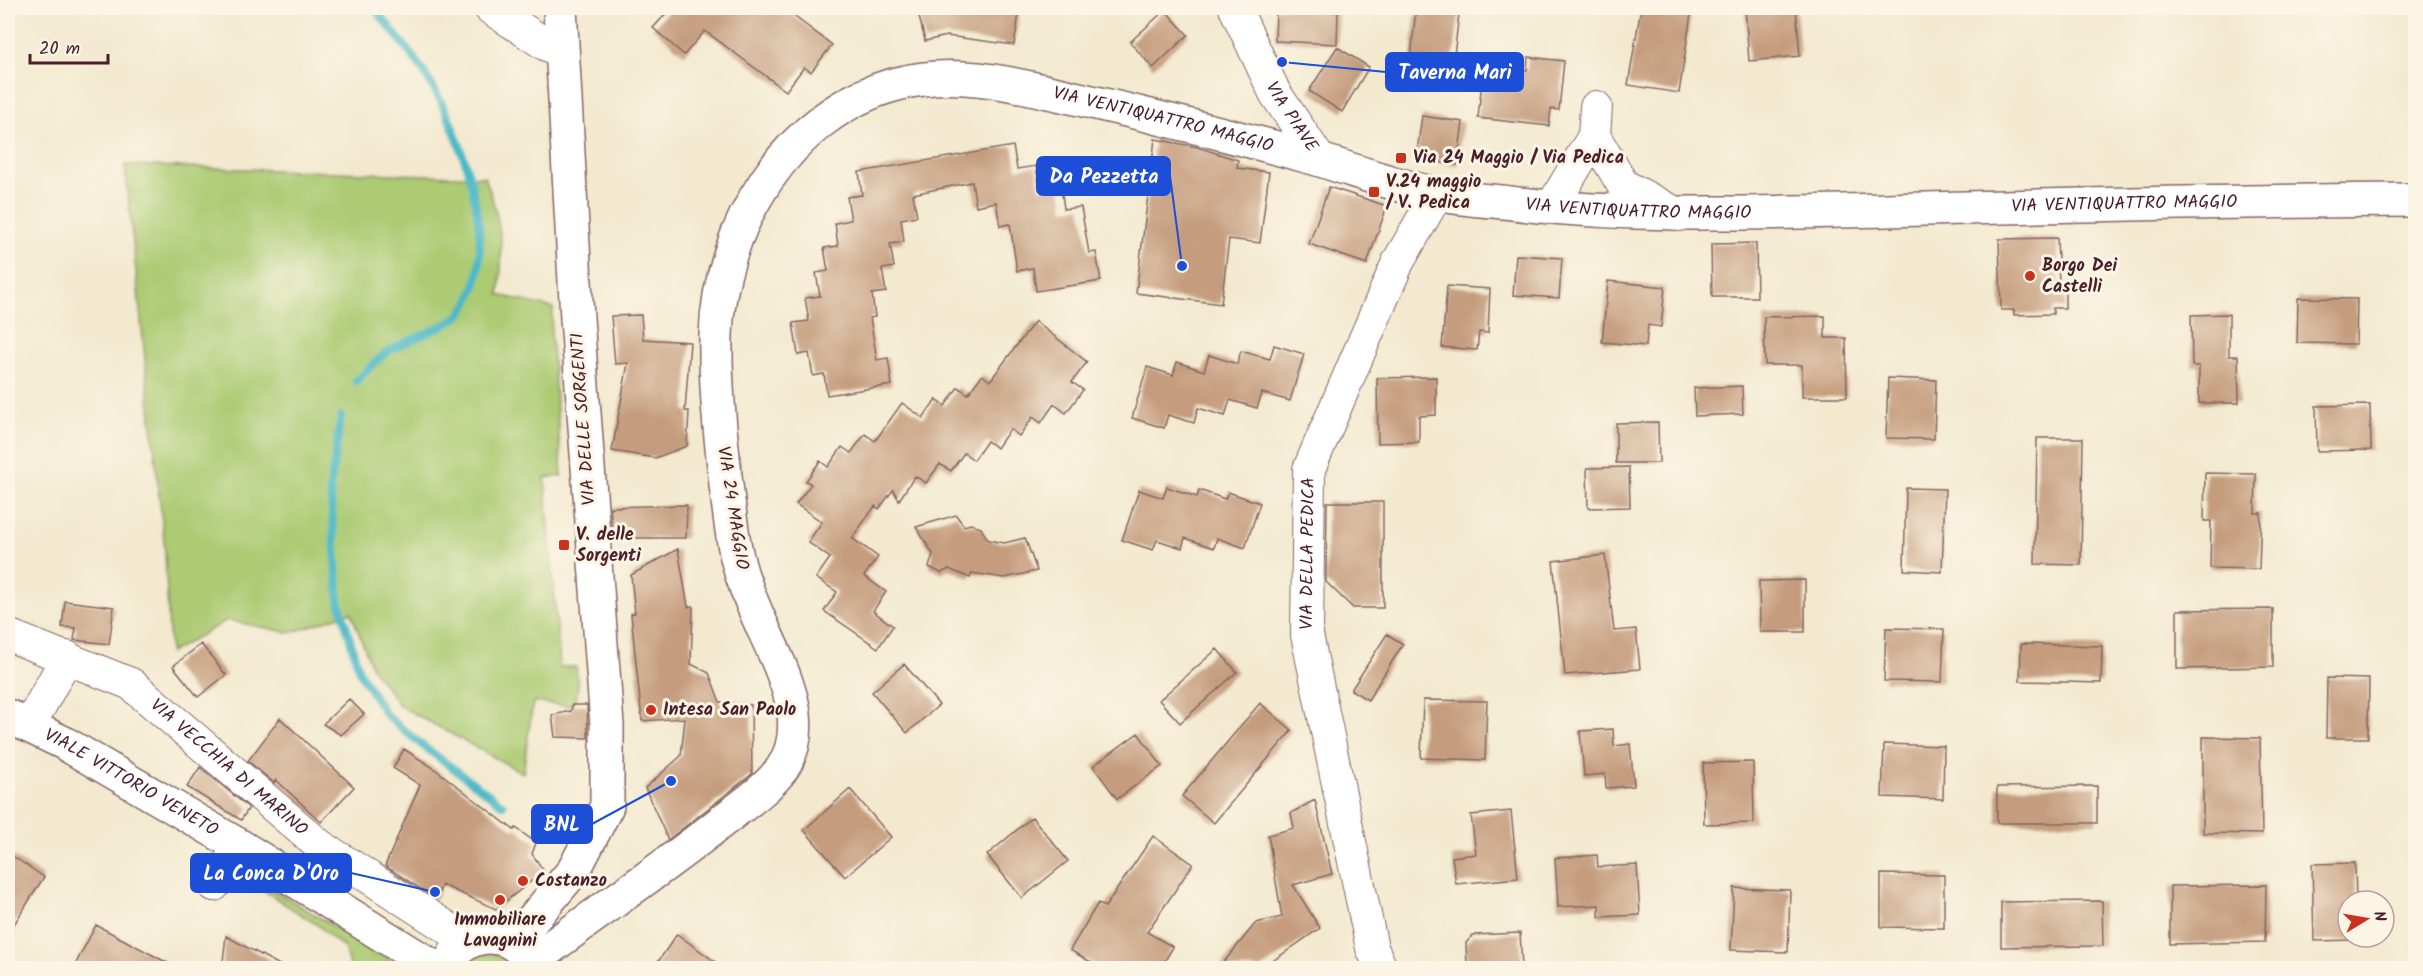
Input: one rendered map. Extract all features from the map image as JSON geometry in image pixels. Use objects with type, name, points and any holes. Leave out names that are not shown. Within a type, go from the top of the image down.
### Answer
[{"type":"main road","name":"VIA DELLE SORGENTI","points":[[524,958],[607,806],[607,725],[577,318],[560,8]]},
{"type":"main road","name":"VIA VENTIQUATTRO MAGGIO","points":[[878,89],[941,76],[989,79],[1202,128],[1437,194],[1551,208],[1679,215],[2150,203],[2415,200]]},
{"type":"main road","name":"VIA 24 MAGGIO","points":[[524,958],[690,846],[761,790],[778,774],[790,753],[794,720],[789,693],[744,584],[733,534],[722,449],[717,383],[716,339],[720,293],[737,233],[760,190],[778,165],[797,142],[822,121],[848,103],[878,89]]},
{"type":"main road","name":"VIALE VITTORIO VENETO","points":[[18,721],[64,743],[240,846],[435,969]]},
{"type":"main road","points":[[448,969],[457,950],[468,941],[491,936],[524,958]]},
{"type":"street","points":[[490,8],[544,44],[562,52]]},
{"type":"street","name":"VIA PIAVE","points":[[1235,8],[1275,93],[1320,160]]},
{"type":"street","points":[[1551,208],[1595,121],[1623,185],[1679,215]]},
{"type":"street","name":"VIA DELLA PEDICA","points":[[1380,969],[1372,948],[1307,635],[1309,469],[1398,262],[1437,194]]},
{"type":"street","name":"VIA VECCHIA DI MARINO","points":[[8,635],[131,684],[319,845],[468,941]]},
{"type":"street","points":[[18,721],[67,657]]},
{"type":"street","points":[[214,885],[240,846]]},
{"type":"green space","points":[[125,165],[485,177],[500,235],[499,295],[553,308],[551,333],[562,476],[545,478],[560,667],[576,667],[578,683],[577,694],[568,706],[533,702],[523,773],[400,706],[372,668],[351,612],[290,633],[227,620],[170,653],[165,551]]},
{"type":"green space","points":[[260,882],[404,968],[351,968],[345,949],[319,926],[257,886]]},
{"type":"green space","points":[[477,954],[503,954],[516,968],[465,968]]},
{"type":"building","points":[[671,8],[783,8],[832,45],[811,72],[804,67],[786,91],[705,31],[684,55],[653,28]]},
{"type":"building","points":[[917,8],[1020,8],[1014,45],[947,36],[925,41]]},
{"type":"building","points":[[1276,8],[1330,8],[1330,11],[1338,12],[1337,44],[1275,41]]},
{"type":"building","points":[[1641,8],[1692,8],[1679,93],[1628,85]]},
{"type":"building","points":[[1745,8],[1796,8],[1800,56],[1749,61]]},
{"type":"building","points":[[1416,9],[1459,14],[1452,72],[1410,67]]},
{"type":"building","points":[[1165,10],[1188,35],[1153,68],[1130,42]]},
{"type":"building","points":[[1337,47],[1369,67],[1342,112],[1309,91]]},
{"type":"building","points":[[1528,57],[1564,61],[1559,110],[1551,109],[1549,126],[1478,118],[1482,81],[1493,82],[1494,66],[1527,70]]},
{"type":"building","points":[[1422,116],[1463,122],[1457,165],[1416,159]]},
{"type":"building","points":[[1155,139],[1197,147],[1238,160],[1237,168],[1269,172],[1260,243],[1229,239],[1221,304],[1136,293]]},
{"type":"building","points":[[1013,146],[1017,169],[1036,166],[1040,189],[1061,186],[1064,209],[1081,207],[1089,253],[1096,252],[1101,281],[1036,291],[1033,268],[1017,271],[1010,224],[1000,226],[996,202],[976,206],[972,182],[913,194],[917,216],[901,219],[904,242],[890,244],[894,267],[882,269],[886,292],[872,294],[875,317],[870,318],[877,360],[888,358],[892,385],[827,395],[824,374],[813,376],[809,353],[798,355],[793,323],[809,321],[805,298],[820,296],[816,273],[828,271],[824,248],[838,246],[835,223],[851,220],[847,197],[862,195],[859,172]]},
{"type":"building","points":[[1329,187],[1387,206],[1367,264],[1309,244]]},
{"type":"building","points":[[2057,238],[2059,284],[2065,284],[2065,308],[2053,308],[2053,314],[2014,315],[2014,310],[2001,310],[1999,239]]},
{"type":"building","points":[[1756,243],[1757,297],[1712,297],[1711,244]]},
{"type":"building","points":[[1516,255],[1562,258],[1559,298],[1513,295]]},
{"type":"building","points":[[1608,281],[1665,287],[1661,327],[1648,325],[1646,346],[1602,342]]},
{"type":"building","points":[[1447,286],[1490,289],[1488,333],[1479,332],[1477,350],[1442,347]]},
{"type":"building","points":[[2298,298],[2357,299],[2356,344],[2297,343]]},
{"type":"building","points":[[2229,314],[2229,356],[2238,356],[2239,403],[2199,403],[2199,366],[2192,366],[2191,315]]},
{"type":"building","points":[[641,315],[643,339],[690,342],[685,411],[689,411],[687,446],[655,458],[612,451],[628,363],[615,364],[611,316]]},
{"type":"building","points":[[1825,316],[1825,338],[1846,338],[1847,397],[1802,397],[1802,365],[1765,365],[1764,317]]},
{"type":"building","points":[[1035,321],[1087,362],[1072,382],[1083,390],[1066,413],[1054,404],[1041,423],[1033,417],[1019,436],[1010,429],[997,448],[987,441],[974,460],[964,453],[951,471],[940,464],[926,483],[915,476],[899,500],[893,490],[879,509],[875,506],[852,538],[878,557],[864,576],[886,592],[873,611],[893,626],[878,648],[824,611],[837,592],[816,578],[830,558],[808,542],[822,522],[796,504],[811,484],[806,481],[820,461],[828,467],[842,447],[851,453],[865,434],[875,441],[902,403],[923,418],[936,399],[945,406],[958,387],[968,394],[982,375],[990,381]]},
{"type":"building","points":[[1274,345],[1304,354],[1290,401],[1262,393],[1257,408],[1230,400],[1225,416],[1198,408],[1194,423],[1168,415],[1164,428],[1132,418],[1147,367],[1173,375],[1177,362],[1204,371],[1209,355],[1237,364],[1241,351],[1270,359]]},
{"type":"building","points":[[1436,377],[1436,415],[1419,416],[1419,442],[1378,443],[1377,378]]},
{"type":"building","points":[[1888,378],[1936,380],[1934,439],[1886,438]]},
{"type":"building","points":[[1742,386],[1743,414],[1695,416],[1694,388]]},
{"type":"building","points":[[2370,405],[2371,450],[2317,451],[2316,406]]},
{"type":"building","points":[[1658,422],[1659,463],[1616,463],[1616,423]]},
{"type":"building","points":[[2037,438],[2083,438],[2081,565],[2035,564]]},
{"type":"building","points":[[1629,467],[1630,507],[1588,508],[1587,468]]},
{"type":"building","points":[[2205,473],[2256,474],[2255,513],[2261,513],[2259,569],[2210,568],[2211,521],[2204,521]]},
{"type":"building","points":[[1167,487],[1197,497],[1199,490],[1225,499],[1228,492],[1260,503],[1245,548],[1217,538],[1214,548],[1185,538],[1182,548],[1157,540],[1153,550],[1122,540],[1139,490],[1163,498]]},
{"type":"building","points":[[1906,488],[1945,489],[1942,572],[1904,570]]},
{"type":"building","points":[[1327,502],[1383,502],[1383,608],[1353,608],[1326,582]]},
{"type":"building","points":[[687,505],[686,538],[613,538],[610,507]]},
{"type":"building","points":[[956,515],[964,526],[971,524],[981,528],[988,540],[1004,543],[1025,538],[1037,571],[1004,578],[972,573],[970,578],[949,569],[941,573],[929,567],[933,554],[916,527]]},
{"type":"building","points":[[678,549],[688,607],[693,606],[691,664],[709,673],[720,702],[751,705],[752,774],[668,840],[645,788],[681,756],[685,718],[642,721],[631,614],[635,613],[631,575]]},
{"type":"building","points":[[1605,555],[1614,631],[1636,629],[1640,669],[1565,675],[1553,561]]},
{"type":"building","points":[[1805,580],[1805,632],[1760,632],[1759,581]]},
{"type":"building","points":[[65,601],[114,607],[109,644],[74,640],[76,628],[62,627]]},
{"type":"building","points":[[2273,609],[2273,667],[2177,669],[2177,610]]},
{"type":"building","points":[[1886,628],[1944,629],[1942,682],[1884,681]]},
{"type":"building","points":[[1387,634],[1403,644],[1368,700],[1351,690]]},
{"type":"building","points":[[201,644],[226,675],[198,697],[173,666]]},
{"type":"building","points":[[2021,644],[2102,646],[2101,683],[2020,681]]},
{"type":"building","points":[[1217,649],[1237,672],[1180,723],[1159,700]]},
{"type":"building","points":[[904,664],[939,705],[907,733],[872,692]]},
{"type":"building","points":[[2327,678],[2369,679],[2368,738],[2326,738]]},
{"type":"building","points":[[349,699],[364,714],[341,735],[323,724]]},
{"type":"building","points":[[1423,700],[1487,701],[1485,760],[1421,758]]},
{"type":"building","points":[[1260,703],[1292,730],[1214,823],[1182,796]]},
{"type":"building","points":[[572,705],[587,705],[588,738],[555,737],[552,715],[571,711]]},
{"type":"building","points":[[280,718],[354,787],[321,822],[276,780],[274,783],[248,761]]},
{"type":"building","points":[[1613,729],[1614,746],[1630,744],[1634,786],[1606,788],[1605,774],[1584,776],[1580,731]]},
{"type":"building","points":[[1138,733],[1162,766],[1117,799],[1093,766]]},
{"type":"building","points":[[2203,737],[2260,738],[2262,834],[2203,833]]},
{"type":"building","points":[[1884,744],[1944,746],[1943,799],[1882,797]]},
{"type":"building","points":[[404,749],[435,769],[514,830],[516,828],[536,843],[532,854],[544,871],[496,909],[442,885],[436,899],[385,866],[420,785],[393,768]]},
{"type":"building","points":[[1753,762],[1754,823],[1704,824],[1703,763]]},
{"type":"building","points":[[200,767],[249,808],[241,820],[187,787]]},
{"type":"building","points":[[2097,786],[2097,823],[1997,823],[1997,787]]},
{"type":"building","points":[[850,789],[891,837],[845,877],[804,830]]},
{"type":"building","points":[[1315,800],[1332,874],[1293,885],[1320,928],[1261,969],[1218,969],[1256,923],[1282,917],[1268,835],[1294,828],[1291,813]]},
{"type":"building","points":[[1511,811],[1518,878],[1456,884],[1452,857],[1476,854],[1471,815]]},
{"type":"building","points":[[1032,817],[1068,861],[1022,898],[987,855]]},
{"type":"building","points":[[1153,836],[1193,864],[1147,932],[1173,947],[1160,969],[1102,969],[1070,950],[1098,903],[1105,907]]},
{"type":"building","points":[[8,853],[44,877],[8,934]]},
{"type":"building","points":[[1597,855],[1598,867],[1637,865],[1640,915],[1599,917],[1599,905],[1558,907],[1555,858]]},
{"type":"building","points":[[2355,863],[2356,889],[2336,889],[2336,940],[2314,941],[2312,864]]},
{"type":"building","points":[[1881,874],[1944,875],[1944,928],[1881,927]]},
{"type":"building","points":[[2266,885],[2265,942],[2170,944],[2170,886]]},
{"type":"building","points":[[1734,888],[1790,890],[1788,952],[1731,950]]},
{"type":"building","points":[[2102,901],[2103,946],[2001,947],[2001,902]]},
{"type":"building","points":[[96,925],[179,969],[73,969]]},
{"type":"building","points":[[1520,933],[1522,967],[1476,969],[1467,963],[1466,943],[1473,935]]},
{"type":"building","points":[[677,934],[725,969],[653,969]]},
{"type":"building","points":[[226,936],[287,969],[222,969]]},
{"type":"waterway","points":[[356,381],[386,353],[456,318],[462,312],[474,290],[479,264],[476,204],[449,118],[424,73],[374,8]]},
{"type":"waterway","points":[[341,416],[330,488],[339,600],[359,671],[385,714],[423,746],[503,805]]},
{"type":"place","name":"Taverna Mari","points":[[1282,62]]},
{"type":"place","name":"Via 24 Maggio / Via Pedica","points":[[1401,158]]},
{"type":"place","name":"V.24 maggio / V. Pedica","points":[[1374,192]]},
{"type":"place","name":"Da Pezzetta","points":[[1182,266]]},
{"type":"place","name":"Borgo Dei Castelli","points":[[2030,276]]},
{"type":"place","name":"V. delle Sorgenti","points":[[564,545]]},
{"type":"place","name":"Intesa San Paolo","points":[[651,710]]},
{"type":"place","name":"BNL","points":[[671,781]]},
{"type":"place","name":"Costanzo","points":[[523,881]]},
{"type":"place","name":"La Conca D'Oro","points":[[435,892]]},
{"type":"place","name":"Immobiliare Lavagnini","points":[[500,900]]}]
